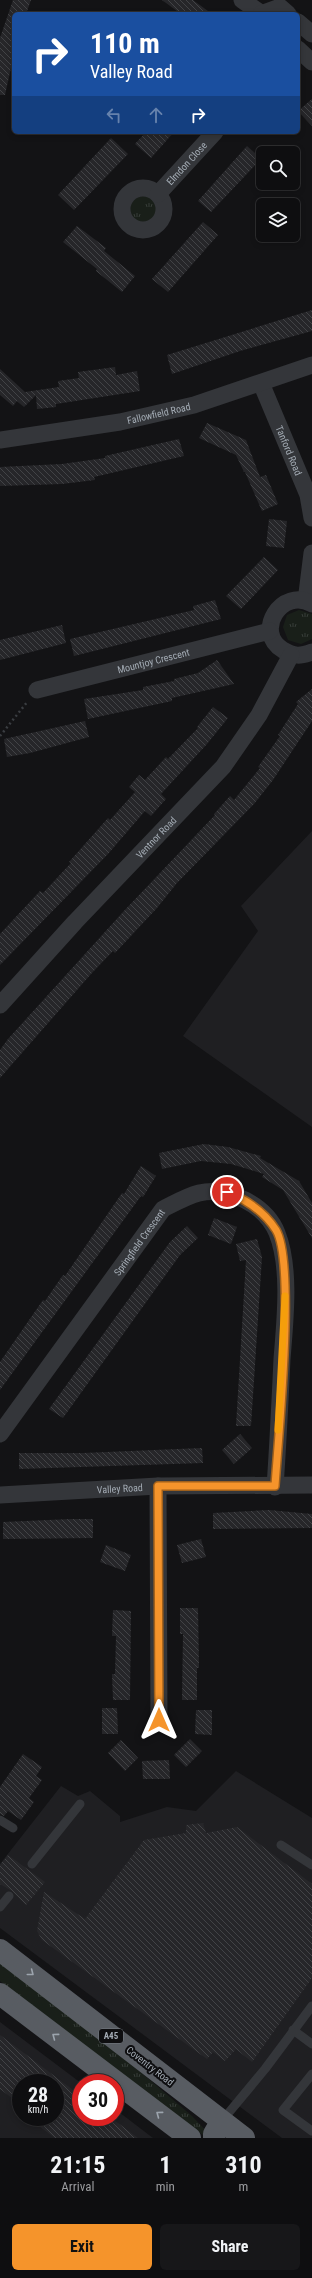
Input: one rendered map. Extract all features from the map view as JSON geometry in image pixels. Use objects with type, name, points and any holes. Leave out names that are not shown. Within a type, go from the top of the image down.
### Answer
[{"type":"highway","name":"Coventry Road","points":[[0,1950],[164,2078],[171,2090],[216,2131]]},
{"type":"highway","points":[[0,1994],[190,2138]]},
{"type":"highway","points":[[216,2131],[244,2138]]},
{"type":"street","points":[[242,0],[258,12]]},
{"type":"street","points":[[266,12],[280,7],[286,12]]},
{"type":"street","points":[[300,24],[312,34]]},
{"type":"street","points":[[300,51],[312,62]]},
{"type":"street","name":"Elmdon Close","points":[[158,194],[213,134]]},
{"type":"street","name":"Fallowfield Road","points":[[0,440],[120,422],[194,405],[312,365]]},
{"type":"street","name":"Tanford Road","points":[[261,383],[308,495],[312,518]]},
{"type":"street","points":[[312,553],[309,602],[293,600],[283,604],[273,615],[270,631],[278,647],[291,655],[301,656],[312,652]]},
{"type":"street","name":"Mountjoy Crescent","points":[[37,690],[270,631]]},
{"type":"street","name":"Ventnor Road","points":[[0,1005],[75,922],[223,767],[259,715],[291,655]]},
{"type":"street","name":"Springfield Crescent","points":[[0,1434],[163,1209],[200,1193],[227,1192],[248,1201],[262,1213],[277,1231],[282,1248],[285,1271],[284,1326],[275,1486]]},
{"type":"street","name":"Valley Road","points":[[0,1495],[158,1486],[312,1485]]},
{"type":"street","points":[[158,1486],[159,1720]]},
{"type":"lane","points":[[32,1864],[80,1804]]},
{"type":"lane","points":[[0,1820],[13,1828]]},
{"type":"lane","points":[[281,1845],[312,1865]]},
{"type":"lane","points":[[0,1907],[9,1896]]},
{"type":"lane","points":[[216,2131],[312,2006]]},
{"type":"lane","points":[[293,2030],[312,2044]]},
{"type":"lane","points":[[312,2074],[283,2110],[312,2130]]},
{"type":"path","points":[[0,736],[37,690]]},
{"type":"shaded area","points":[[312,831],[312,1127],[183,1036],[258,931],[241,906]]},
{"type":"shaded area","points":[[236,1771],[312,1818],[312,2138],[282,2138],[0,1928],[0,1864],[61,1786],[78,1796],[90,1791],[120,1816],[120,1822],[167,1807],[196,1811]]},
{"type":"shaded area","points":[[0,2022],[72,2076],[72,2126],[124,2126],[124,2116],[153,2138],[0,2138]]},
{"type":"green space","points":[[144,196],[154,200],[158,210],[154,220],[144,224],[134,220],[130,210],[134,200]]},
{"type":"green space","points":[[299,610],[312,614],[312,639],[301,644],[288,640],[283,627],[287,615]]},
{"type":"green space","points":[[0,1960],[116,2051],[192,2116],[208,2133],[207,2138],[124,2074],[0,1981]]},
{"type":"building","points":[[13,0],[31,0],[27,12],[12,12],[12,63],[5,95],[0,95],[0,38]]},
{"type":"building","points":[[162,0],[193,0],[209,12],[178,12]]},
{"type":"building","points":[[312,99],[312,126],[300,113],[300,109]]},
{"type":"building","points":[[144,134],[172,134],[151,158],[135,144]]},
{"type":"building","points":[[111,138],[128,154],[74,210],[58,195]]},
{"type":"building","points":[[247,146],[256,154],[256,164],[211,212],[198,201]]},
{"type":"building","points":[[203,222],[218,235],[168,292],[152,279]]},
{"type":"building","points":[[77,226],[106,248],[104,251],[135,276],[122,292],[96,271],[97,269],[63,242]]},
{"type":"building","points":[[312,310],[312,331],[240,351],[172,374],[167,355]]},
{"type":"building","points":[[115,367],[116,375],[137,371],[140,391],[56,404],[56,407],[37,409],[36,395],[24,407],[17,401],[13,406],[0,395],[0,369],[25,392],[59,387],[58,381],[79,378],[78,372]]},
{"type":"building","points":[[207,423],[246,440],[260,477],[266,475],[278,504],[262,511],[236,455],[199,438]]},
{"type":"building","points":[[179,439],[184,456],[94,477],[95,480],[62,484],[0,486],[0,467],[62,464],[105,458],[105,456]]},
{"type":"building","points":[[269,519],[287,521],[284,548],[266,546]]},
{"type":"building","points":[[264,557],[278,570],[241,609],[226,596]]},
{"type":"building","points":[[215,600],[221,619],[74,656],[70,639],[194,610],[193,606]]},
{"type":"building","points":[[62,625],[66,643],[0,660],[0,640]]},
{"type":"building","points":[[217,660],[234,684],[172,698],[172,701],[88,719],[84,699],[143,690],[143,687],[174,681],[174,679],[198,673]]},
{"type":"building","points":[[312,689],[312,721],[273,780],[254,804],[177,883],[157,908],[115,953],[113,951],[91,974],[0,1078],[0,1050],[8,1039],[123,912],[215,815],[214,814],[230,796],[234,800],[260,768],[258,767],[280,736],[278,735],[298,704],[296,702]]},
{"type":"building","points":[[213,707],[228,718],[207,744],[161,794],[166,799],[151,816],[145,811],[108,854],[0,965],[0,934],[40,891],[43,893],[71,863],[69,862],[108,818],[110,820],[135,792],[129,787],[139,775],[145,780],[166,757],[168,759],[198,728],[197,727]]},
{"type":"building","points":[[85,721],[89,737],[30,753],[7,757],[4,739]]},
{"type":"building","points":[[204,1144],[228,1147],[261,1156],[260,1158],[299,1181],[312,1203],[312,1238],[283,1190],[262,1177],[264,1174],[231,1164],[201,1161],[162,1169],[159,1153]]},
{"type":"building","points":[[141,1166],[156,1176],[143,1197],[141,1196],[0,1390],[0,1362],[43,1300],[45,1301],[63,1275],[65,1276],[122,1193],[124,1194]]},
{"type":"building","points":[[214,1218],[237,1227],[231,1244],[208,1235]]},
{"type":"building","points":[[187,1226],[198,1238],[180,1255],[63,1418],[49,1409],[170,1242]]},
{"type":"building","points":[[257,1239],[262,1257],[251,1426],[236,1426],[246,1260],[240,1261],[236,1244]]},
{"type":"building","points":[[240,1434],[252,1448],[234,1464],[222,1450]]},
{"type":"building","points":[[202,1448],[203,1463],[19,1469],[19,1453],[83,1453]]},
{"type":"building","points":[[269,1510],[312,1514],[312,1528],[213,1529],[213,1513]]},
{"type":"building","points":[[93,1519],[93,1538],[3,1539],[3,1522]]},
{"type":"building","points":[[201,1539],[206,1557],[182,1563],[177,1545]]},
{"type":"building","points":[[106,1545],[131,1555],[125,1571],[100,1562]]},
{"type":"building","points":[[180,1608],[198,1608],[199,1668],[197,1668],[197,1700],[182,1700],[183,1634],[180,1634]]},
{"type":"building","points":[[113,1610],[131,1611],[130,1700],[113,1700],[112,1674],[115,1674],[116,1636],[112,1636]]},
{"type":"building","points":[[102,1708],[117,1708],[118,1734],[102,1734]]},
{"type":"building","points":[[196,1710],[212,1710],[212,1735],[195,1734]]},
{"type":"building","points":[[190,1739],[202,1751],[186,1767],[174,1755]]},
{"type":"building","points":[[121,1740],[138,1758],[125,1771],[108,1753]]},
{"type":"building","points":[[23,1754],[42,1767],[36,1776],[42,1780],[29,1798],[34,1802],[21,1820],[8,1811],[4,1816],[0,1814],[0,1787]]},
{"type":"building","points":[[169,1760],[170,1779],[143,1779],[142,1761]]},
{"type":"building","points":[[203,1823],[206,1833],[237,1827],[312,1884],[312,1978],[252,2062],[236,2049],[225,2061],[213,2052],[207,2059],[42,1940],[37,1931],[44,1892],[85,1919],[144,1840],[186,1833],[186,1825]]},
{"type":"building","points":[[8,1855],[45,1882],[26,1905],[12,1891],[0,1884],[0,1865]]},
{"type":"building","points":[[0,2035],[52,2074],[12,2074],[12,2098],[0,2089]]},
{"type":"building","points":[[64,2083],[72,2089],[72,2126],[122,2126],[138,2138],[55,2138],[39,2126],[64,2126]]},
{"type":"slow traffic","points":[[278,1430],[285,1296]]},
{"type":"route","points":[[159,1720],[158,1486],[275,1486],[284,1326],[285,1271],[282,1248],[277,1231],[262,1213],[248,1201],[227,1192]]}]
